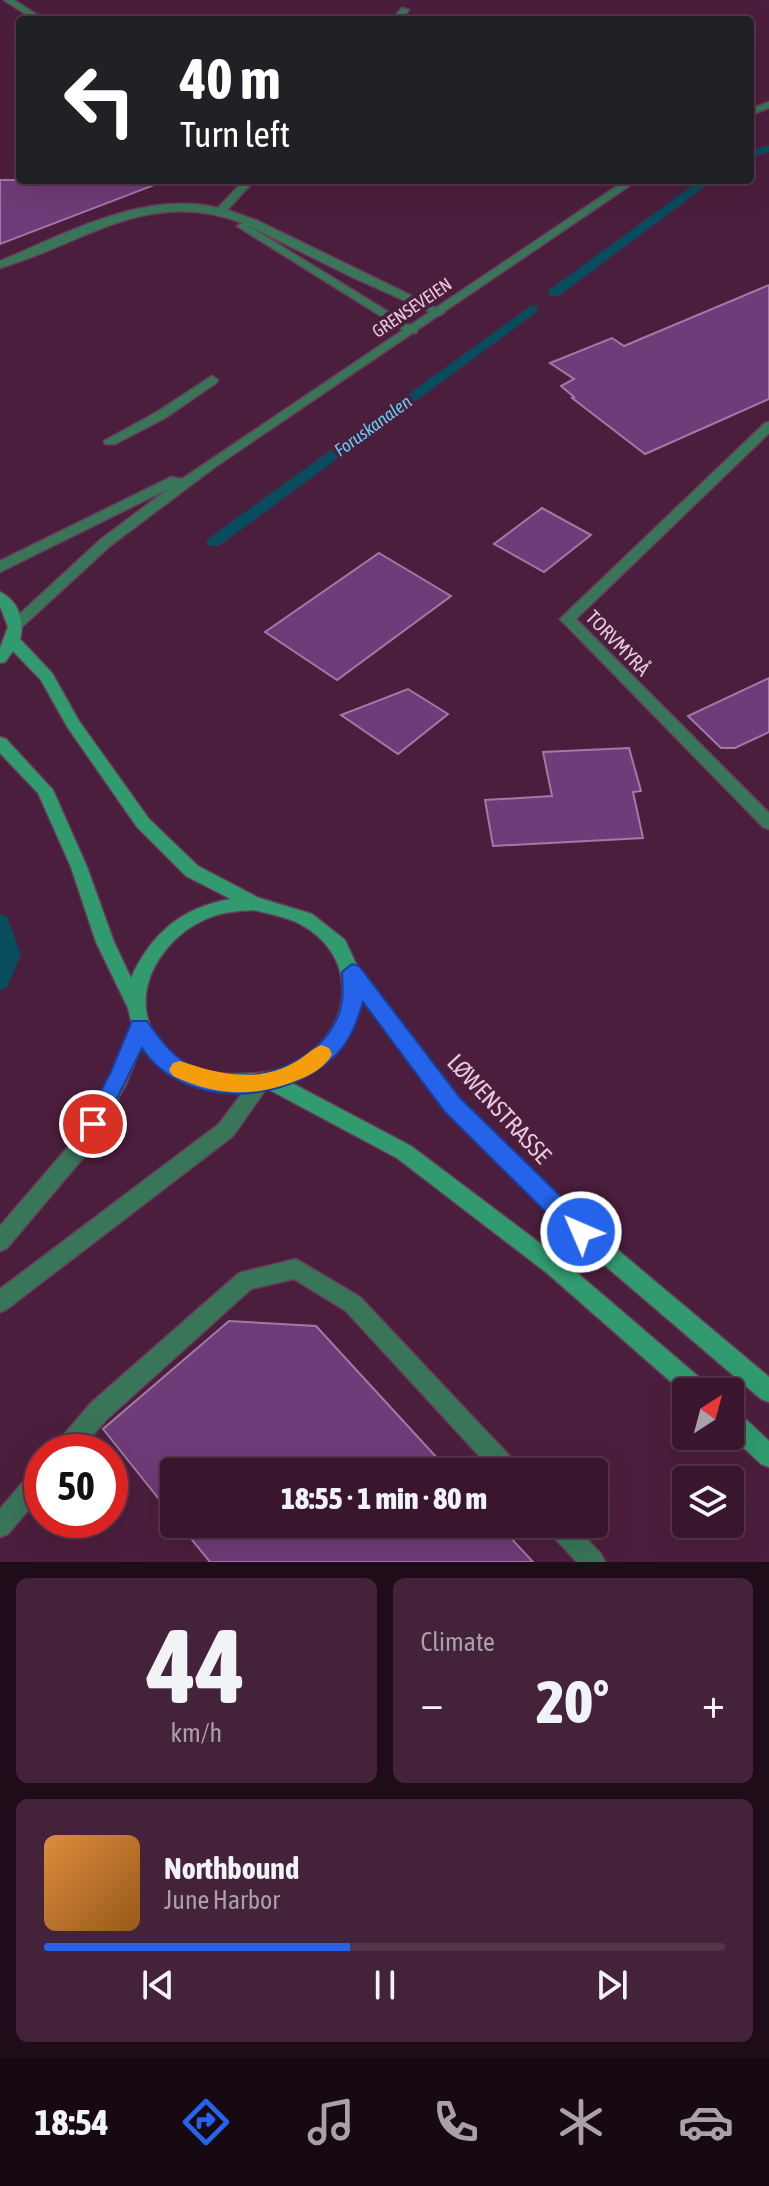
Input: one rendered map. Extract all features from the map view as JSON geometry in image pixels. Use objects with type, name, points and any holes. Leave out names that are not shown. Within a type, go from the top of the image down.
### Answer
[{"type":"main road","points":[[0,597],[12,610],[17,624],[13,641],[0,658]]},
{"type":"main road","points":[[0,743],[45,790],[79,867],[105,942],[135,1006],[140,1027],[155,1050],[177,1069],[205,1081],[237,1085],[266,1082],[302,1069],[328,1049],[345,1025],[354,999],[352,972],[340,945],[318,923],[289,909],[254,903],[192,871],[143,823],[73,724],[47,677],[13,641]]},
{"type":"main road","points":[[135,1006],[136,986],[146,959],[166,935],[192,917],[212,910],[254,903]]},
{"type":"main road","name":"LØWENSTRASSE","points":[[352,972],[453,1105],[581,1232],[769,1391]]},
{"type":"main road","points":[[266,1082],[404,1152],[554,1266],[683,1378]]},
{"type":"main road","points":[[744,1433],[769,1456]]},
{"type":"street","points":[[8,0],[34,16]]},
{"type":"street","points":[[399,16],[405,10]]},
{"type":"street","points":[[221,211],[246,184]]},
{"type":"street","name":"GRENSEVEIEN","points":[[17,624],[105,543],[210,464],[627,184]]},
{"type":"street","points":[[0,265],[78,234],[158,209],[198,207],[221,211],[260,225],[342,268],[439,312]]},
{"type":"street","points":[[221,211],[412,330]]},
{"type":"street","points":[[110,441],[161,415],[212,380]]},
{"type":"street","name":"TORVMYRÅ","points":[[769,426],[567,619],[769,823]]},
{"type":"street","name":"GRENSEVEIEN","points":[[0,567],[79,525],[210,464]]},
{"type":"street","points":[[0,1241],[81,1146],[119,1078],[140,1027]]},
{"type":"street","points":[[0,1302],[226,1130],[266,1082]]},
{"type":"street","points":[[79,1434],[99,1411],[246,1280],[296,1269],[353,1304],[496,1458]]},
{"type":"street","points":[[0,1526],[24,1498]]},
{"type":"street","points":[[570,1538],[593,1562]]},
{"type":"building","points":[[0,180],[16,180],[16,184],[157,184],[0,244]]},
{"type":"building","points":[[769,285],[769,399],[645,454],[572,398],[561,386],[574,379],[550,363],[612,338],[624,346]]},
{"type":"building","points":[[542,508],[591,535],[544,572],[494,544]]},
{"type":"building","points":[[379,553],[451,596],[337,680],[265,632]]},
{"type":"building","points":[[769,678],[769,732],[735,748],[721,748],[688,716]]},
{"type":"building","points":[[408,689],[448,714],[398,754],[341,715]]},
{"type":"building","points":[[629,748],[641,791],[633,792],[643,838],[493,846],[485,800],[552,796],[543,752]]},
{"type":"building","points":[[229,1321],[316,1326],[437,1458],[160,1458],[160,1500],[128,1460],[128,1434],[107,1434],[103,1429]]},
{"type":"building","points":[[190,1538],[511,1538],[533,1562],[210,1562]]},
{"type":"waterway","name":"Foruskanalen","points":[[754,154],[769,148]]},
{"type":"waterway","name":"Foruskanalen","points":[[554,293],[703,184]]},
{"type":"waterway","name":"Foruskanalen","points":[[214,542],[532,309]]},
{"type":"waterway","name":"Foruskanalen","points":[[0,922],[11,955],[0,982]]},
{"type":"slow traffic","points":[[180,1070],[205,1081],[237,1085],[270,1081],[302,1069],[321,1054]]},
{"type":"route","points":[[93,1124],[119,1078],[140,1027],[155,1050],[177,1069],[205,1081],[237,1085],[270,1081],[302,1069],[328,1049],[345,1025],[354,999],[352,972],[453,1105],[581,1232]]}]
